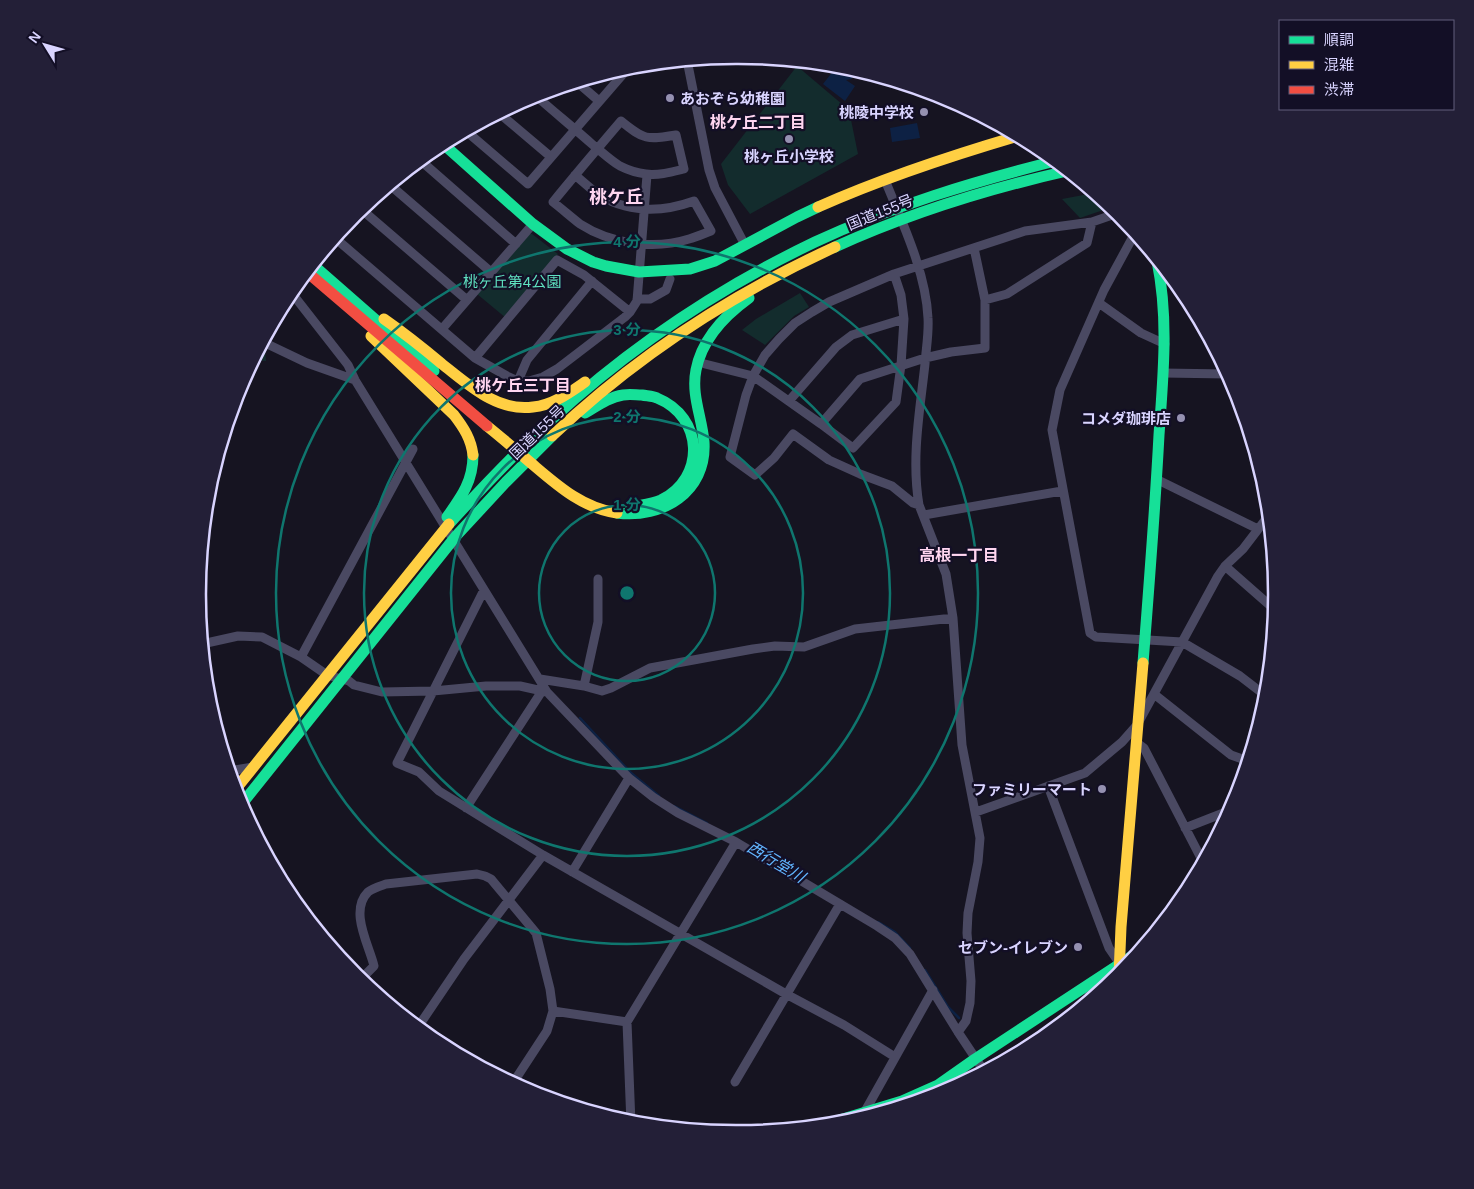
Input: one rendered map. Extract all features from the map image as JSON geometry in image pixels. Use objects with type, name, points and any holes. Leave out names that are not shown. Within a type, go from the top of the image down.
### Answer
[{"type":"main road","points":[[449,149],[533,224],[579,256],[606,266],[639,272],[667,272],[690,269],[715,261],[797,217],[852,192],[941,159],[1008,139]]},
{"type":"main road","name":"国道155号","points":[[241,783],[448,524],[554,418],[587,389],[634,353],[706,303],[780,260],[850,227],[932,196],[1002,174],[1046,163]]},
{"type":"main road","name":"国道155号","points":[[247,798],[456,536],[490,498],[557,432],[633,368],[714,311],[783,272],[848,241],[934,207],[1006,185],[1060,173]]},
{"type":"main road","points":[[332,288],[483,419],[562,481],[572,493],[599,509],[614,513],[632,514],[666,508],[687,492],[697,476],[703,458],[703,436],[695,396],[694,375],[708,338],[722,320],[740,304],[848,241]]},
{"type":"main road","points":[[317,269],[395,361],[456,418],[469,436],[472,446],[474,466],[462,497],[392,594]]},
{"type":"main road","points":[[1120,961],[1121,927],[1165,344],[1160,274]]},
{"type":"main road","points":[[313,276],[388,321],[489,399],[514,408],[539,407],[560,399],[611,363],[634,353]]},
{"type":"main road","points":[[557,432],[610,399],[630,394],[657,397],[668,402],[685,419],[693,437],[695,448],[694,460],[686,480],[675,492],[657,502],[633,507],[610,505],[572,493]]},
{"type":"main road","points":[[927,1090],[938,1085],[1086,986],[1105,976]]},
{"type":"street","points":[[688,66],[709,170],[715,188],[745,245]]},
{"type":"street","points":[[471,135],[528,184],[621,77]]},
{"type":"street","points":[[582,87],[599,102]]},
{"type":"street","points":[[542,101],[575,130],[598,148],[622,167],[647,175],[684,169],[676,134],[648,138],[640,136],[621,121],[598,148],[575,175],[553,202],[579,223],[617,240],[642,244],[665,244],[688,240],[711,231],[694,201],[661,210],[645,210],[625,206],[606,199],[575,175]]},
{"type":"street","points":[[504,117],[551,157]]},
{"type":"street","points":[[425,165],[516,244]]},
{"type":"street","points":[[340,243],[475,358],[518,381],[529,381],[543,377],[556,369],[630,312],[637,299],[647,175]]},
{"type":"street","points":[[885,180],[919,266],[926,297],[928,320],[915,454],[917,493],[919,504],[946,574],[953,618],[962,745],[980,838],[978,862],[968,912],[970,1003],[962,1027]]},
{"type":"street","points":[[395,189],[491,272]]},
{"type":"street","points":[[367,214],[466,300]]},
{"type":"street","points":[[919,504],[913,503],[892,486],[828,460],[793,434],[774,458],[755,475],[730,457],[753,376],[766,355],[795,323],[829,302],[894,274],[1025,232],[1092,222],[1109,216]]},
{"type":"street","points":[[986,300],[1007,294],[1087,243],[1092,222]]},
{"type":"street","points":[[442,330],[533,224]]},
{"type":"street","points":[[1131,240],[1104,290],[1060,390],[1052,430],[1090,633],[1096,637],[1182,642],[1240,676],[1259,691]]},
{"type":"street","points":[[821,424],[860,379],[925,358],[951,352],[984,348],[986,300],[974,248]]},
{"type":"street","points":[[475,358],[557,260],[584,275],[630,312]]},
{"type":"street","points":[[705,364],[753,376],[853,448],[896,402],[904,319],[901,295],[894,274]]},
{"type":"street","points":[[637,299],[650,299],[666,290],[670,278]]},
{"type":"street","points":[[518,381],[527,360],[592,281]]},
{"type":"street","points":[[296,300],[348,365],[354,380],[545,691],[630,778],[653,797],[678,813],[736,842],[895,938],[910,954],[933,990],[962,1027],[975,1059],[980,1066]]},
{"type":"street","points":[[1099,303],[1141,333],[1165,344]]},
{"type":"street","points":[[788,401],[836,347],[852,335],[904,319]]},
{"type":"street","points":[[269,345],[307,364],[354,380]]},
{"type":"street","points":[[1163,373],[1219,374]]},
{"type":"street","points":[[301,657],[414,449]]},
{"type":"street","points":[[1156,479],[1258,529]]},
{"type":"street","points":[[924,515],[1062,491]]},
{"type":"street","points":[[976,812],[1085,773],[1122,742],[1137,725],[1225,566],[1243,549],[1263,523]]},
{"type":"street","points":[[1225,566],[1268,604]]},
{"type":"street","points":[[584,686],[598,622],[598,578]]},
{"type":"street","points":[[484,590],[397,763],[419,772],[440,791],[542,855],[844,1025],[895,1057]]},
{"type":"street","points":[[540,680],[584,686],[602,691],[650,668],[775,646],[804,647],[855,629],[953,618]]},
{"type":"street","points":[[209,643],[238,636],[262,637],[301,657],[327,675],[349,681],[354,685],[382,692],[433,691],[486,686],[520,686],[545,691]]},
{"type":"street","points":[[466,808],[545,691]]},
{"type":"street","points":[[1154,694],[1231,755],[1242,759]]},
{"type":"street","points":[[1136,742],[1144,748],[1199,855]]},
{"type":"street","points":[[236,770],[254,767]]},
{"type":"street","points":[[572,872],[630,778]]},
{"type":"street","points":[[1048,786],[1109,948],[1117,964]]},
{"type":"street","points":[[1185,828],[1220,814]]},
{"type":"street","points":[[631,1114],[627,1022],[736,842]]},
{"type":"street","points":[[422,1022],[464,959],[542,855]]},
{"type":"street","points":[[366,974],[374,966],[359,915],[367,893],[386,884],[477,874],[485,876],[536,934],[554,1011],[547,1031],[516,1077]]},
{"type":"street","points":[[735,1082],[840,904]]},
{"type":"street","points":[[1086,986],[1089,992]]},
{"type":"street","points":[[866,1109],[933,990]]},
{"type":"street","points":[[554,1011],[627,1022]]},
{"type":"green space","points":[[796,67],[849,110],[858,154],[750,214],[728,185],[721,164]]},
{"type":"green space","points":[[1086,194],[1103,210],[1080,218],[1062,199]]},
{"type":"green space","name":"桃ヶ丘第4公園","points":[[529,234],[532,234],[558,254],[506,318],[477,294]]},
{"type":"green space","points":[[800,293],[809,307],[794,316],[765,345],[742,330],[756,319]]},
{"type":"green space","points":[[265,352],[266,361],[261,361]]},
{"type":"water","points":[[832,72],[843,76],[843,74],[853,77],[846,80],[855,86],[845,101],[823,84]]},
{"type":"water","points":[[917,123],[920,138],[892,142],[890,128]]},
{"type":"waterway","name":"西行堂川","points":[[580,718],[630,772],[659,796]]},
{"type":"waterway","name":"西行堂川","points":[[674,806],[707,823]]},
{"type":"waterway","name":"西行堂川","points":[[878,922],[895,932],[910,948]]},
{"type":"waterway","name":"西行堂川","points":[[925,970],[948,1007],[959,1018]]},
{"type":"traffic: fast","points":[[449,149],[533,224],[567,249],[593,262],[639,272],[690,269],[715,261],[818,207]]},
{"type":"traffic: fast","points":[[449,524],[550,421],[611,369],[676,322],[744,279],[815,242],[873,217],[963,186],[1046,163]]},
{"type":"traffic: fast","points":[[835,247],[892,223],[949,203],[1060,173]]},
{"type":"traffic: fast","points":[[318,269],[434,371]]},
{"type":"traffic: fast","points":[[1143,663],[1163,370],[1164,326],[1159,273]]},
{"type":"traffic: fast","points":[[617,513],[634,514],[665,506],[679,498],[690,488],[698,475],[703,460],[704,442],[695,388],[699,359],[703,348],[715,329],[731,312],[749,298]]},
{"type":"traffic: fast","points":[[585,413],[603,402],[618,396],[652,396],[673,407],[684,419],[691,433],[694,448],[692,463],[686,477],[676,490],[661,500],[631,507]]},
{"type":"traffic: fast","points":[[247,798],[456,536],[552,436]]},
{"type":"traffic: fast","points":[[447,517],[469,481],[473,455]]},
{"type":"traffic: fast","points":[[927,1090],[938,1085],[1114,968]]},
{"type":"traffic: slow","points":[[818,207],[867,186],[917,168],[1008,139]]},
{"type":"traffic: slow","points":[[552,436],[583,407],[650,354],[759,285],[835,247]]},
{"type":"traffic: slow","points":[[384,319],[473,388],[507,405],[533,407],[547,404],[585,382]]},
{"type":"traffic: slow","points":[[371,336],[454,415],[471,444],[473,455]]},
{"type":"traffic: slow","points":[[487,426],[550,479],[581,501],[617,513]]},
{"type":"traffic: slow","points":[[241,783],[449,524]]},
{"type":"traffic: slow","points":[[1120,962],[1143,663]]},
{"type":"traffic: jam","points":[[312,276],[487,426]]},
{"type":"place","name":"あおぞら幼稚園","points":[[670,98]]},
{"type":"place","name":"桃陵中学校","points":[[924,112]]},
{"type":"place","name":"桃ヶ丘小学校","points":[[789,139]]},
{"type":"place","name":"コメダ珈琲店","points":[[1181,418]]},
{"type":"place","name":"ファミリーマート","points":[[1102,789]]},
{"type":"place","name":"セブン-イレブン","points":[[1078,947]]},
{"type":"district","name":"桃ケ丘二丁目","points":[[758,122]]},
{"type":"district","name":"桃ケ丘","points":[[616,197]]},
{"type":"district","name":"桃ケ丘三丁目","points":[[523,385]]},
{"type":"district","name":"高根一丁目","points":[[959,555]]}]
